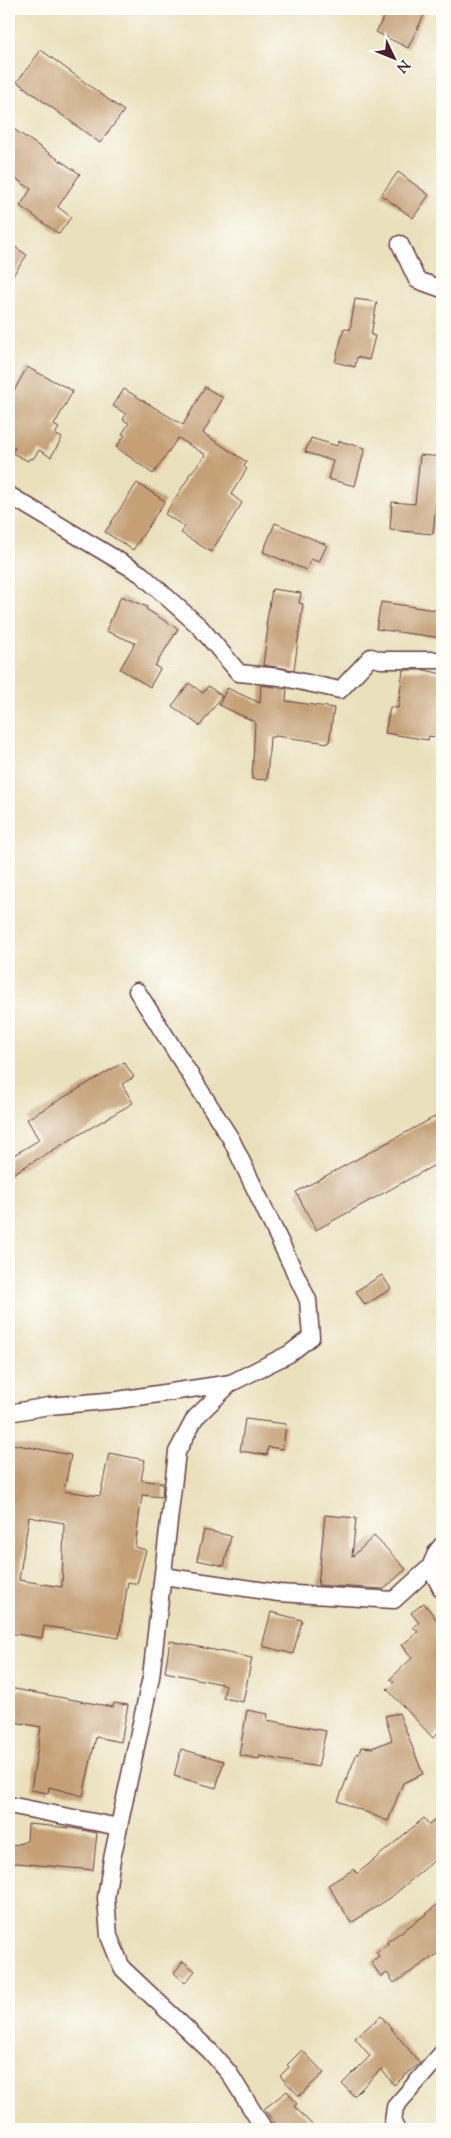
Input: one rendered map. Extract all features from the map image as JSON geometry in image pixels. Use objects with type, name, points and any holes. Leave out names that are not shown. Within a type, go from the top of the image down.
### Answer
[{"type":"street","points":[[400,244],[417,280],[442,289]]},
{"type":"street","points":[[9,495],[141,574],[200,627],[239,673],[280,677],[340,690],[371,657],[381,660],[442,660]]},
{"type":"street","points":[[137,991],[232,1139],[308,1300],[311,1336],[289,1354],[231,1383],[195,1418],[177,1452],[151,1678],[106,1898],[109,1936],[122,1968],[210,2051],[229,2073],[264,2129]]},
{"type":"street","points":[[9,1413],[49,1406],[118,1400],[231,1383]]},
{"type":"street","points":[[163,1576],[279,1593],[394,1600],[430,1567],[437,1551],[442,1545]]},
{"type":"street","points":[[430,1567],[442,1590]]},
{"type":"street","points":[[9,1805],[119,1827]]},
{"type":"street","points":[[396,2129],[393,2122],[395,2107],[442,2053]]},
{"type":"building","points":[[388,9],[416,9],[425,13],[408,48],[376,32]]},
{"type":"building","points":[[41,50],[124,111],[100,143],[17,82]]},
{"type":"building","points":[[9,126],[80,174],[58,207],[71,217],[59,234],[20,206],[31,189],[9,174]]},
{"type":"building","points":[[398,172],[429,195],[413,218],[381,195]]},
{"type":"building","points":[[9,243],[27,255],[9,281]]},
{"type":"building","points":[[355,299],[377,302],[371,335],[375,336],[369,360],[357,357],[355,367],[335,362],[344,328],[350,330]]},
{"type":"building","points":[[27,367],[73,391],[54,425],[59,428],[55,434],[62,438],[51,457],[39,450],[33,459],[30,458],[28,461],[12,453],[15,448],[9,445],[9,400]]},
{"type":"building","points":[[205,387],[223,398],[203,433],[247,462],[244,466],[247,469],[231,494],[242,503],[211,552],[181,533],[185,527],[165,514],[188,476],[206,455],[178,438],[153,474],[116,447],[125,435],[122,434],[129,423],[123,420],[126,414],[113,406],[124,389],[183,425]]},
{"type":"building","points":[[311,438],[337,446],[339,441],[365,448],[355,486],[328,479],[333,461],[305,452]]},
{"type":"building","points":[[420,455],[442,457],[442,493],[437,493],[433,534],[390,530],[392,502],[415,504]]},
{"type":"building","points":[[137,483],[165,501],[133,550],[105,532]]},
{"type":"building","points":[[275,523],[327,545],[319,562],[311,559],[306,570],[263,552]]},
{"type":"building","points":[[272,589],[301,593],[299,603],[303,604],[294,670],[263,665],[268,627],[266,626]]},
{"type":"building","points":[[121,596],[147,607],[146,609],[178,629],[155,666],[160,669],[150,687],[120,669],[135,643],[106,631]]},
{"type":"building","points":[[381,602],[442,611],[442,638],[376,629]]},
{"type":"building","points":[[403,670],[425,670],[442,674],[442,738],[429,736],[428,740],[385,733],[390,707],[398,708]]},
{"type":"building","points":[[189,683],[203,693],[208,686],[222,696],[200,726],[172,706]]},
{"type":"building","points":[[261,685],[287,689],[286,701],[334,708],[329,743],[275,736],[270,737],[267,780],[252,779],[255,722],[219,705],[227,688],[260,703]]},
{"type":"building","points":[[124,1062],[134,1077],[122,1084],[133,1103],[9,1176],[9,1158],[39,1140],[27,1119]]},
{"type":"building","points":[[442,1113],[442,1161],[316,1230],[296,1192]]},
{"type":"building","points":[[382,1275],[391,1289],[365,1305],[356,1291]]},
{"type":"building","points":[[245,1419],[286,1424],[283,1449],[268,1447],[267,1455],[240,1451]]},
{"type":"building","points":[[12,1444],[71,1455],[64,1491],[100,1496],[109,1453],[145,1460],[141,1480],[163,1483],[162,1497],[142,1495],[135,1547],[146,1550],[137,1584],[128,1582],[119,1638],[44,1626],[42,1638],[9,1633],[9,1463]],"holes":[[[29,1517],[64,1523],[62,1587],[19,1580]]]},
{"type":"building","points":[[325,1515],[356,1518],[352,1557],[374,1536],[406,1569],[384,1589],[318,1585]]},
{"type":"building","points":[[204,1530],[231,1536],[224,1566],[197,1560]]},
{"type":"building","points":[[424,1603],[442,1627],[442,1728],[433,1738],[387,1689],[394,1682],[390,1679],[412,1658],[402,1645],[418,1632],[413,1627],[419,1623],[411,1613]]},
{"type":"building","points":[[271,1612],[302,1620],[293,1654],[262,1646]]},
{"type":"building","points":[[170,1641],[252,1658],[243,1702],[223,1698],[226,1685],[165,1672]]},
{"type":"building","points":[[9,1688],[113,1707],[114,1703],[128,1705],[121,1742],[96,1737],[83,1796],[49,1787],[48,1793],[31,1790],[41,1727],[9,1721]]},
{"type":"building","points":[[247,1710],[268,1714],[267,1720],[326,1731],[318,1767],[260,1756],[259,1759],[239,1755]]},
{"type":"building","points":[[399,1713],[423,1774],[403,1783],[388,1821],[338,1801],[361,1747],[372,1748],[392,1740],[385,1716]]},
{"type":"building","points":[[181,1749],[224,1761],[216,1788],[174,1776]]},
{"type":"building","points":[[442,1814],[442,1854],[390,1898],[351,1923],[328,1885],[354,1869],[357,1874],[424,1818],[429,1825]]},
{"type":"building","points":[[28,1824],[71,1828],[97,1833],[93,1870],[17,1863],[9,1866],[9,1847],[27,1841]]},
{"type":"building","points":[[442,1900],[442,1951],[394,1983],[387,1973],[381,1977],[371,1962],[379,1956],[376,1952]]},
{"type":"building","points":[[183,1961],[195,1971],[185,1983],[174,1973]]},
{"type":"building","points":[[381,2016],[420,2063],[394,2085],[381,2069],[354,2096],[342,2084],[370,2056],[355,2038]]},
{"type":"building","points":[[302,2050],[324,2073],[299,2096],[280,2076],[289,2067],[287,2065]]},
{"type":"building","points":[[287,2091],[297,2104],[294,2106],[316,2129],[279,2129],[264,2109]]}]
